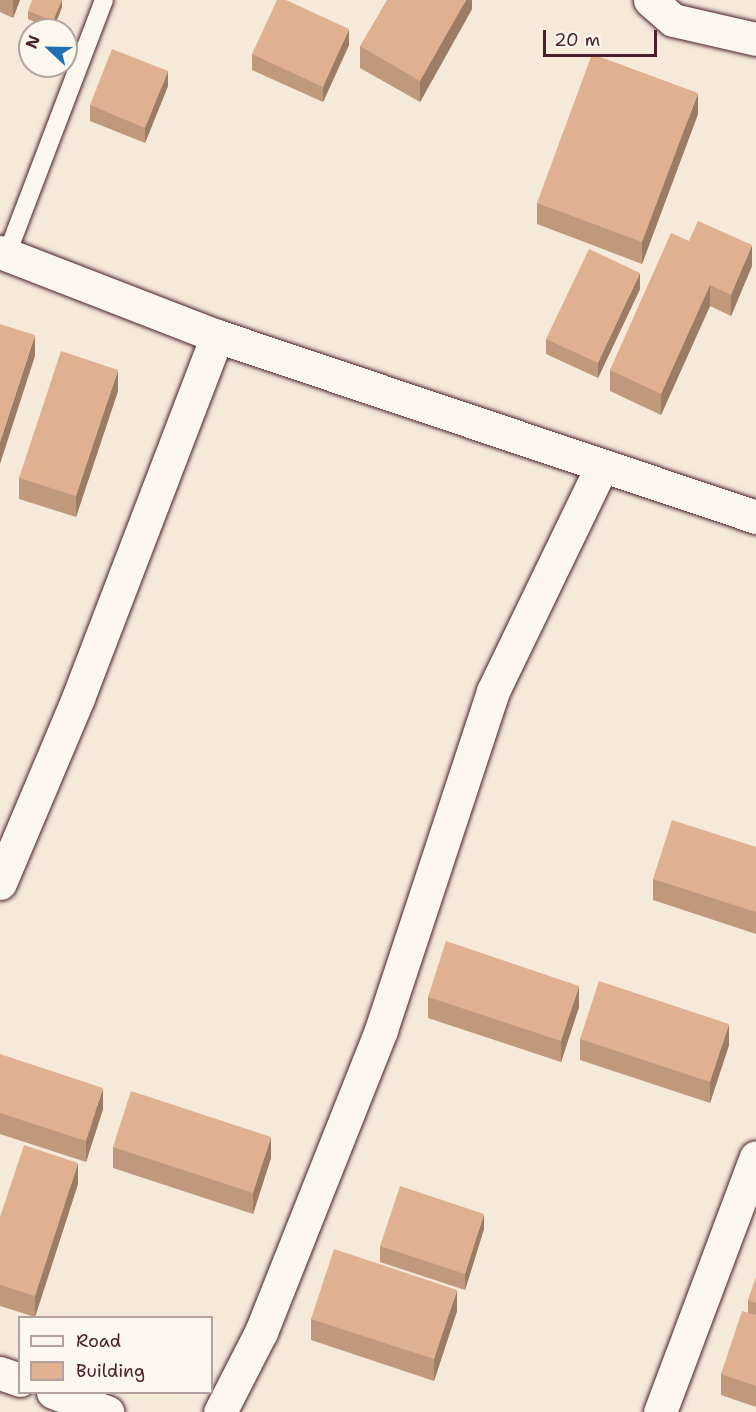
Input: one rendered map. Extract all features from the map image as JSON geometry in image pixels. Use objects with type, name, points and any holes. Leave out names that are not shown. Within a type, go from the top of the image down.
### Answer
[{"type":"street","points":[[650,0],[673,20],[756,39]]},
{"type":"street","points":[[3,253],[217,336],[756,517]]},
{"type":"street","points":[[0,884],[78,698],[217,336]]},
{"type":"street","points":[[220,1412],[261,1332],[381,1030],[493,691],[602,466]]},
{"type":"street","points":[[660,1412],[756,1157]]},
{"type":"street","points":[[0,1373],[18,1379]]},
{"type":"street","points":[[58,1394],[107,1412]]},
{"type":"lane","points":[[3,253],[104,0]]},
{"type":"building","points":[[32,0],[62,0],[54,18],[46,18],[28,11]]},
{"type":"building","points":[[277,0],[286,0],[349,29],[323,87],[252,54]]},
{"type":"building","points":[[387,0],[466,0],[420,81],[360,46]]},
{"type":"building","points":[[112,49],[168,71],[145,128],[90,105]]},
{"type":"building","points":[[592,54],[698,93],[642,242],[537,203]]},
{"type":"building","points":[[698,221],[752,245],[731,295],[710,285],[661,394],[610,370],[671,233],[689,241]]},
{"type":"building","points":[[589,249],[640,273],[598,363],[546,339]]},
{"type":"building","points":[[0,324],[35,335],[0,442]]},
{"type":"building","points":[[61,351],[118,370],[76,496],[19,478]]},
{"type":"building","points":[[672,820],[756,847],[756,912],[653,879]]},
{"type":"building","points":[[446,941],[579,986],[561,1041],[428,997]]},
{"type":"building","points":[[599,981],[729,1024],[710,1082],[580,1039]]},
{"type":"building","points":[[0,1054],[103,1088],[86,1141],[0,1113]]},
{"type":"building","points":[[131,1091],[271,1137],[253,1193],[113,1147]]},
{"type":"building","points":[[24,1145],[78,1163],[35,1296],[0,1285],[0,1217]]},
{"type":"building","points":[[400,1186],[484,1214],[465,1274],[380,1246]]},
{"type":"building","points":[[334,1249],[457,1290],[434,1359],[311,1319]]},
{"type":"building","points":[[756,1278],[756,1303],[748,1300]]},
{"type":"building","points":[[742,1311],[756,1315],[756,1386],[721,1374]]}]
